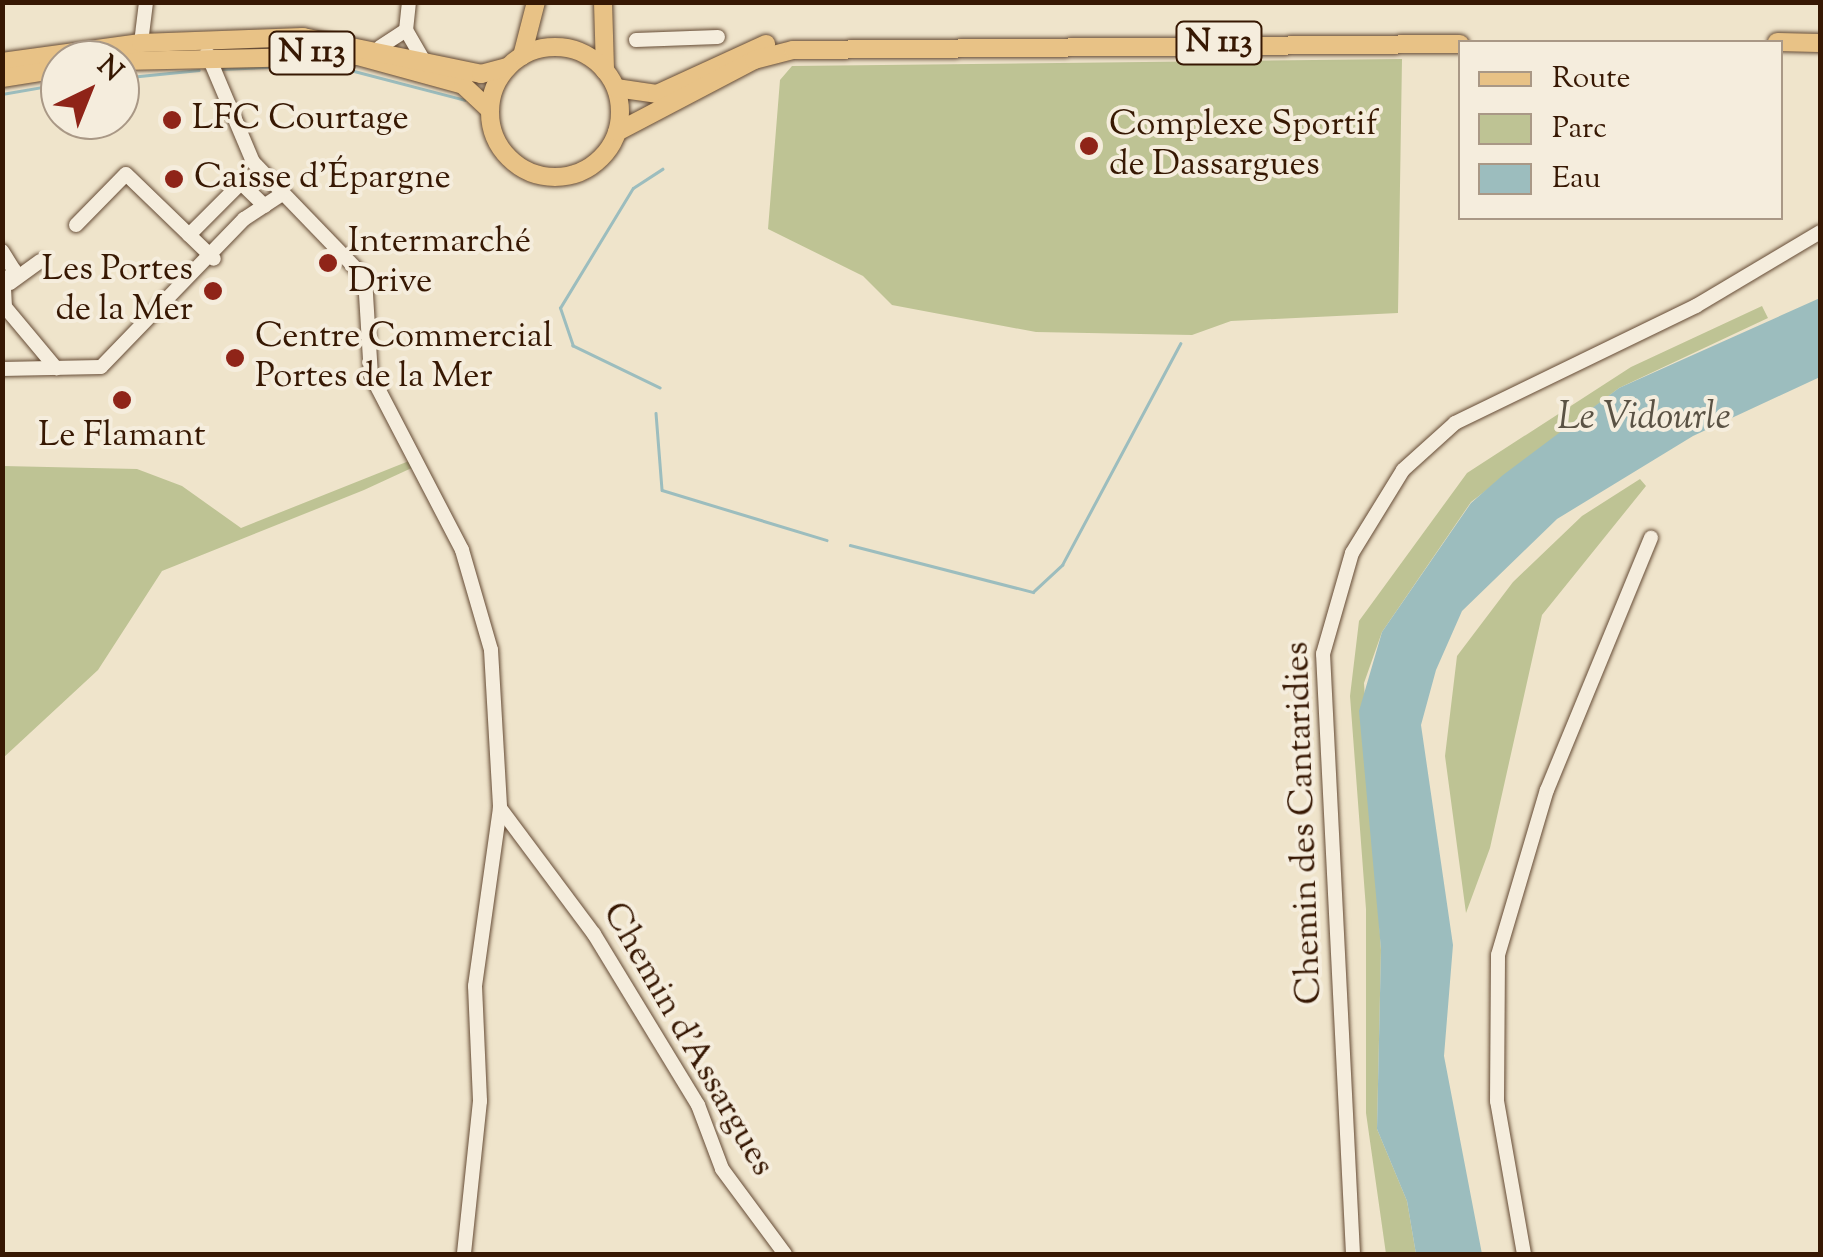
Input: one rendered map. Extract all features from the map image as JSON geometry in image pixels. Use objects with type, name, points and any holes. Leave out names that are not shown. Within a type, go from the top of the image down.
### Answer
[{"type":"main road","points":[[536,2],[515,62],[490,110],[502,150],[551,178],[592,166],[618,132],[616,88],[606,71],[602,2]]},
{"type":"main road","name":"N 113","points":[[2,62],[141,42],[304,37],[380,47],[481,74],[515,62]]},
{"type":"main road","name":"N 113","points":[[616,88],[657,94],[794,38],[1458,44]]},
{"type":"main road","name":"N 113","points":[[618,132],[775,53],[1000,42]]},
{"type":"main road","points":[[1783,42],[1820,42]]},
{"type":"main road","points":[[515,62],[566,48],[606,71]]},
{"type":"main road","points":[[1783,50],[1820,52]]},
{"type":"main road","name":"N 113","points":[[140,59],[207,53],[358,56],[463,85],[490,110]]},
{"type":"main road","points":[[2,78],[40,72]]},
{"type":"street","points":[[141,42],[146,2]]},
{"type":"street","points":[[409,2],[406,30],[424,59]]},
{"type":"street","points":[[380,47],[406,30]]},
{"type":"street","points":[[636,40],[718,37]]},
{"type":"street","points":[[207,53],[238,136],[279,196],[365,278],[372,375],[422,470],[478,594],[500,740],[500,808],[475,986],[480,1100],[464,1254]]},
{"type":"street","points":[[76,224],[126,174],[214,259]]},
{"type":"street","points":[[189,235],[241,183],[265,206]]},
{"type":"street","points":[[2,368],[101,367],[279,196]]},
{"type":"street","name":"Chemin des Cantaridies","points":[[1353,1254],[1324,685],[1340,582],[1374,508],[1430,440],[1709,299],[1820,232]]},
{"type":"street","points":[[6,286],[40,261],[6,254],[6,286],[8,312],[56,368]]},
{"type":"street","points":[[2,314],[34,345],[39,368]]},
{"type":"street","points":[[1524,1254],[1497,1101],[1498,955],[1547,790],[1651,538]]},
{"type":"street","name":"Chemin d'Assargues","points":[[500,808],[594,934],[698,1105],[722,1169],[784,1254]]},
{"type":"green space","name":"Complexe Sportif de Dassargues","points":[[1402,59],[1398,313],[1231,321],[1192,335],[1036,332],[892,305],[863,276],[768,229],[780,80],[792,66]]},
{"type":"green space","points":[[1762,306],[1768,318],[1619,388],[1471,502],[1382,632],[1364,683],[1381,950],[1377,1129],[1407,1201],[1416,1254],[1386,1254],[1366,1113],[1366,909],[1350,696],[1359,621],[1467,473],[1631,367]]},
{"type":"green space","points":[[414,459],[416,466],[364,490],[162,571],[98,670],[3,758],[3,466],[137,469],[182,486],[241,528]]},
{"type":"green space","points":[[1640,479],[1646,486],[1542,615],[1490,848],[1466,913],[1445,756],[1457,656],[1513,582],[1582,516]]},
{"type":"water","name":"Le Vidourle","points":[[1820,298],[1820,377],[1693,436],[1557,519],[1462,611],[1436,670],[1421,725],[1453,945],[1444,1056],[1482,1254],[1416,1254],[1407,1201],[1377,1129],[1381,949],[1359,711],[1382,632],[1471,503],[1503,475],[1619,388]]},
{"type":"waterway","points":[[331,65],[465,100]]},
{"type":"waterway","points":[[221,69],[288,66]]},
{"type":"waterway","points":[[140,76],[199,70]]},
{"type":"waterway","points":[[2,94],[40,87]]},
{"type":"waterway","points":[[660,388],[573,346],[560,308],[633,188],[662,169]]},
{"type":"waterway","points":[[850,545],[1033,592],[1062,565],[1180,344]]},
{"type":"waterway","points":[[656,413],[662,490],[827,540]]},
{"type":"place","name":"LFC Courtage","points":[[172,120]]},
{"type":"place","name":"Complexe Sportif de Dassargues","points":[[1089,146]]},
{"type":"place","name":"Caisse d'Épargne","points":[[174,179]]},
{"type":"place","name":"Intermarché Drive","points":[[328,263]]},
{"type":"place","name":"Les Portes de la Mer","points":[[213,291]]},
{"type":"place","name":"Centre Commercial Portes de la Mer","points":[[235,358]]},
{"type":"place","name":"Le Flamant","points":[[122,400]]}]
